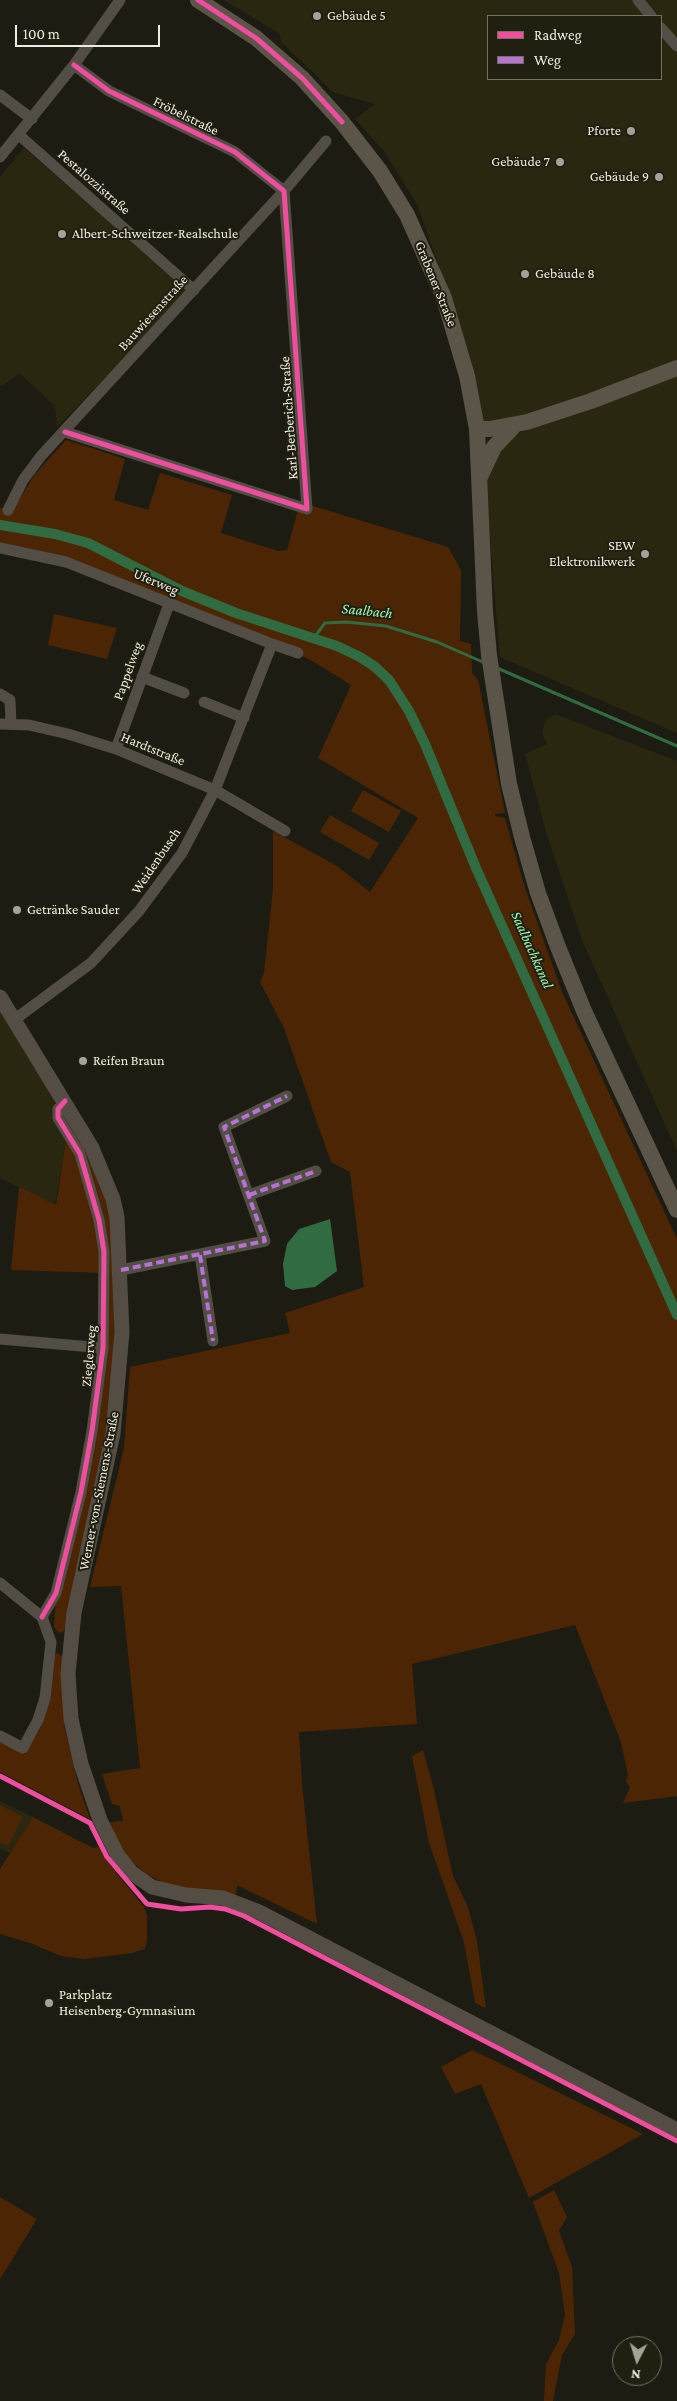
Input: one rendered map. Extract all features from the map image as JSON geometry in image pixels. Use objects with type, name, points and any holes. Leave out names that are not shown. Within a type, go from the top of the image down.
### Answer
[{"type":"main road","name":"Grabener Straße","points":[[198,0],[256,38],[302,78],[342,122],[380,171],[407,215],[444,298],[467,376],[477,429],[485,612],[492,678],[509,784],[538,893],[584,1011],[677,1210]]},
{"type":"main road","points":[[477,429],[515,425],[591,401],[677,368]]},
{"type":"main road","points":[[479,479],[494,447],[515,425]]},
{"type":"main road","name":"Werner-von-Siemens-Straße","points":[[0,997],[92,1148],[113,1200],[117,1216],[121,1270],[122,1332],[113,1434],[80,1584],[70,1644],[68,1683],[71,1719],[81,1764],[92,1799],[107,1836],[123,1863],[141,1880],[166,1891],[223,1898],[259,1912],[677,2130]]},
{"type":"street","points":[[0,157],[74,65],[120,0]]},
{"type":"street","points":[[638,0],[650,15]]},
{"type":"street","points":[[662,29],[677,46]]},
{"type":"street","name":"Fröbelstraße","points":[[74,65],[109,91],[235,152],[284,191]]},
{"type":"street","points":[[0,95],[32,119]]},
{"type":"street","name":"Pestalozzistraße","points":[[19,135],[194,290]]},
{"type":"street","name":"Bauwiesenstraße","points":[[8,510],[23,480],[41,456],[284,191],[326,141]]},
{"type":"street","name":"Karl-Berberich-Straße","points":[[65,432],[308,509],[284,191]]},
{"type":"street","name":"Uferweg","points":[[0,548],[66,562],[298,653]]},
{"type":"street","name":"Pappelweg","points":[[116,749],[169,604]]},
{"type":"street","name":"Weidenbusch","points":[[14,1020],[91,963],[139,912],[182,853],[215,790],[272,644]]},
{"type":"street","points":[[142,677],[184,692]]},
{"type":"street","points":[[0,694],[10,700],[5,724]]},
{"type":"street","points":[[204,702],[244,718]]},
{"type":"street","name":"Hardtstraße","points":[[5,724],[29,725],[68,734],[116,749],[215,790],[285,831]]},
{"type":"street","points":[[121,1270],[265,1241],[224,1128],[287,1096]]},
{"type":"street","name":"Zieglerweg","points":[[42,1617],[56,1593],[81,1492],[92,1431],[103,1348],[104,1252],[99,1220],[80,1154],[58,1118],[58,1109],[65,1101]]},
{"type":"street","points":[[249,1195],[316,1171]]},
{"type":"street","points":[[200,1255],[213,1341]]},
{"type":"street","points":[[0,1340],[103,1348]]},
{"type":"street","points":[[0,1583],[42,1617],[51,1642],[45,1698],[38,1720],[23,1748],[0,1736]]},
{"type":"street","points":[[51,1642],[70,1644]]},
{"type":"shaded area","points":[[224,0],[636,0],[649,15],[487,15],[487,80],[662,80],[662,31],[677,47],[677,364],[533,418],[480,425],[439,266],[417,204],[384,151],[355,119],[375,104],[333,92],[282,43],[279,33]]},
{"type":"shaded area","points":[[639,0],[677,0],[677,45],[662,28],[662,15],[651,15]]},
{"type":"shaded area","name":"Albert-Schweitzer-Realschule","points":[[24,148],[190,291],[57,427],[55,406],[19,373],[2,386],[0,384],[0,177]]},
{"type":"shaded area","points":[[677,371],[677,733],[500,657],[485,479],[507,438]]},
{"type":"shaded area","points":[[66,440],[125,459],[114,500],[148,510],[160,473],[232,495],[221,533],[278,551],[287,550],[300,502],[448,547],[461,570],[460,641],[471,644],[472,673],[478,680],[505,813],[495,814],[495,816],[505,818],[525,888],[562,992],[677,1239],[677,1796],[623,1803],[630,1787],[626,1782],[628,1775],[621,1742],[575,1625],[412,1664],[417,1724],[299,1732],[302,1784],[317,1924],[237,1885],[236,1896],[179,1887],[162,1882],[145,1873],[129,1859],[117,1841],[110,1822],[123,1821],[120,1806],[112,1804],[102,1774],[140,1768],[121,1586],[90,1587],[124,1448],[130,1367],[290,1333],[285,1313],[364,1287],[350,1172],[331,1162],[284,1028],[260,982],[264,973],[273,889],[273,831],[337,866],[370,892],[418,818],[318,758],[351,685],[314,662],[274,642],[0,543],[0,508],[13,510],[35,474]]},
{"type":"shaded area","points":[[54,614],[117,628],[107,659],[48,645]]},
{"type":"shaded area","points":[[555,714],[677,761],[677,1151],[582,940],[546,832],[525,754],[547,744],[542,733],[545,721]]},
{"type":"shaded area","points":[[363,790],[401,811],[389,832],[351,811]]},
{"type":"shaded area","points":[[330,815],[379,843],[369,860],[320,832]]},
{"type":"shaded area","points":[[0,1011],[51,1092],[66,1141],[55,1205],[0,1178]]},
{"type":"shaded area","points":[[65,1101],[117,1217],[113,1434],[80,1584],[64,1631],[59,1633],[54,1627],[56,1593],[92,1431],[103,1273],[11,1270],[19,1187],[56,1205],[67,1134],[58,1118]]},
{"type":"shaded area","points":[[330,1219],[337,1271],[315,1287],[292,1290],[285,1286],[283,1264],[287,1244],[299,1229]]},
{"type":"shaded area","points":[[58,1653],[62,1656],[64,1725],[78,1784],[90,1819],[0,1772],[0,1742],[25,1754],[41,1727],[49,1699],[55,1654]]},
{"type":"shaded area","points":[[423,1750],[453,1876],[468,1907],[477,1941],[486,2008],[475,2003],[464,1942],[429,1843],[412,1756]]},
{"type":"shaded area","points":[[0,1801],[33,1817],[10,1853],[0,1849]]},
{"type":"shaded area","points":[[0,1805],[23,1817],[8,1846],[0,1842]]},
{"type":"shaded area","points":[[33,1817],[93,1848],[99,1847],[106,1860],[144,1907],[147,1915],[147,1941],[145,1949],[132,1953],[84,1959],[61,1956],[30,1943],[0,1934],[0,1869]]},
{"type":"shaded area","points":[[472,2050],[643,2134],[529,2198],[481,2084],[455,2094],[441,2067]]},
{"type":"shaded area","points":[[554,2190],[567,2217],[559,2231],[572,2267],[575,2334],[562,2355],[553,2401],[544,2401],[546,2364],[559,2340],[565,2315],[559,2273],[533,2202]]},
{"type":"shaded area","points":[[0,2197],[37,2219],[0,2279]]},
{"type":"waterway","name":"Saalbachkanal","points":[[0,525],[55,534],[88,543],[182,591],[236,613],[337,646],[374,666],[389,680],[409,711],[425,744],[476,868],[677,1315]]},
{"type":"waterway","name":"Saalbach","points":[[313,639],[325,623],[347,622],[386,626],[437,642],[485,663]]},
{"type":"waterway","name":"Saalbach","points":[[497,668],[677,746]]},
{"type":"marked path","points":[[121,1270],[265,1241],[224,1127],[287,1096]]},
{"type":"marked path","points":[[249,1195],[316,1171]]},
{"type":"marked path","points":[[200,1255],[213,1341]]},
{"type":"cycle path","points":[[198,0],[256,38],[302,78],[342,122]]},
{"type":"cycle path","points":[[65,432],[307,509],[284,191],[235,152],[109,91],[74,65]]},
{"type":"cycle path","points":[[42,1617],[56,1593],[81,1492],[92,1431],[103,1348],[104,1252],[99,1220],[80,1154],[58,1118],[58,1109],[65,1101]]},
{"type":"cycle path","points":[[0,1776],[90,1823],[107,1857],[147,1904],[181,1909],[210,1907],[225,1909],[244,1916],[677,2141]]},
{"type":"place","name":"Gebäude 5","points":[[317,16]]},
{"type":"place","name":"Pforte","points":[[631,131]]},
{"type":"place","name":"Gebäude 7","points":[[560,162]]},
{"type":"place","name":"Gebäude 9","points":[[659,177]]},
{"type":"place","name":"Albert-Schweitzer-Realschule","points":[[62,234]]},
{"type":"place","name":"Gebäude 8","points":[[525,274]]},
{"type":"place","name":"SEW Elektronikwerk","points":[[645,554]]},
{"type":"place","name":"Getränke Sauder","points":[[17,910]]},
{"type":"place","name":"Reifen Braun","points":[[83,1061]]},
{"type":"place","name":"Parkplatz Heisenberg-Gymnasium","points":[[49,2003]]}]
